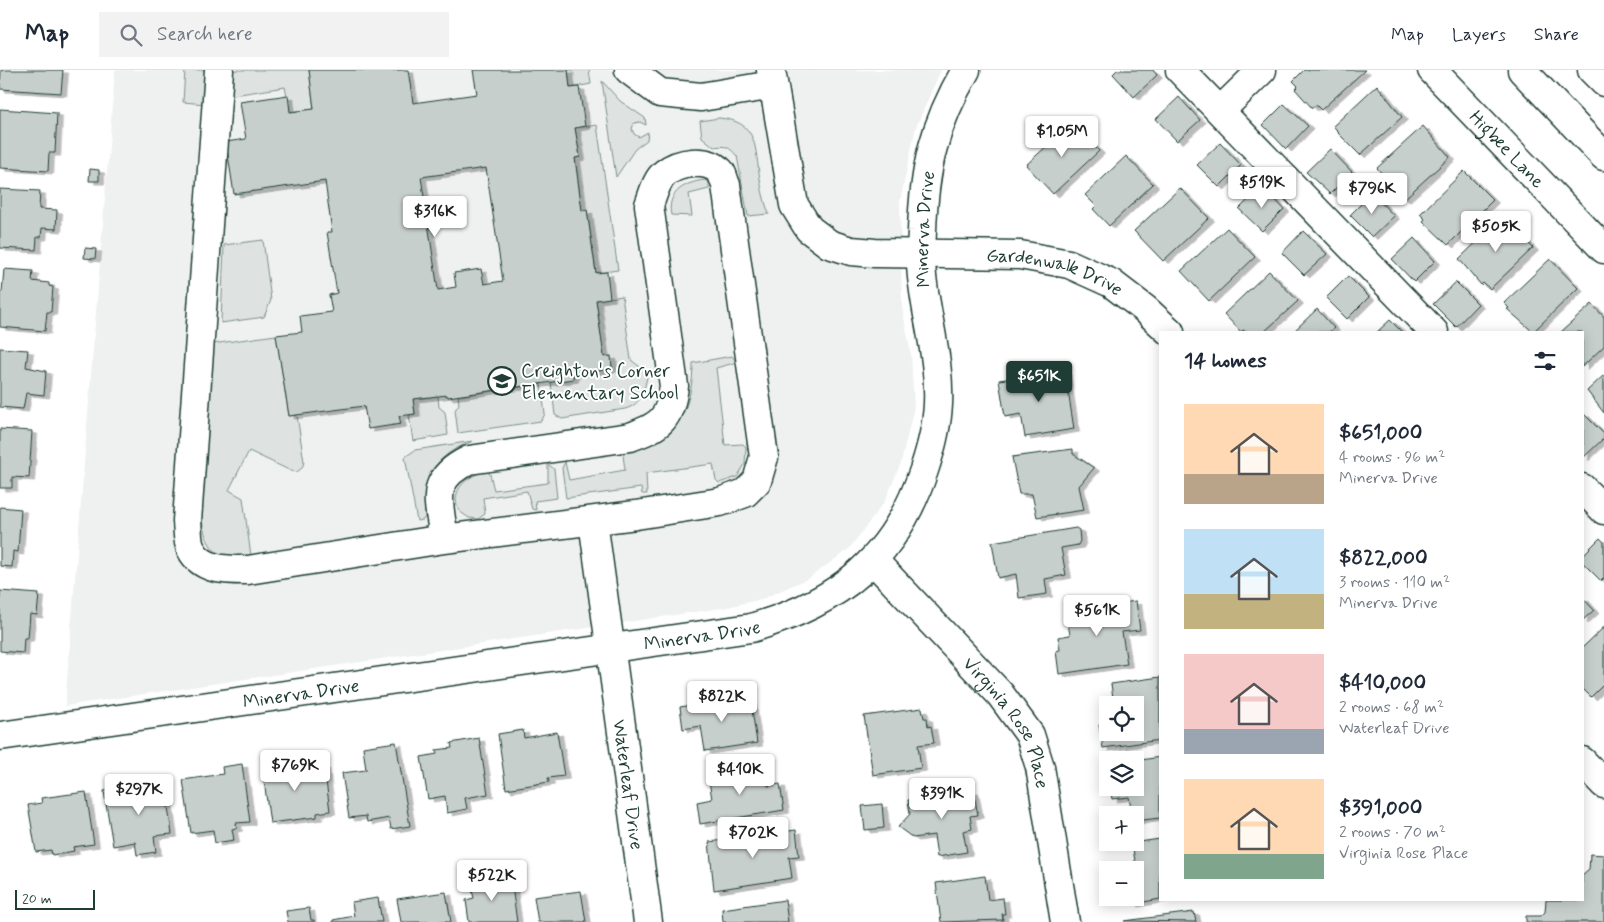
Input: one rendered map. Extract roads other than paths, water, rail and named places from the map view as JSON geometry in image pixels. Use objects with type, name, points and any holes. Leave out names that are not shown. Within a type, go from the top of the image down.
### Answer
[{"type":"street","points":[[219,70],[187,521],[191,549],[204,564],[220,570],[248,570],[444,539],[593,521],[720,502],[744,493],[757,481],[764,457],[726,185],[721,172],[708,163],[691,163],[664,174],[656,186],[649,205],[674,386],[672,405],[665,419],[651,430],[630,438],[469,460],[453,468],[442,478],[439,494],[444,539]]},
{"type":"street","points":[[629,70],[660,92],[701,97],[772,78]]},
{"type":"street","name":"Minerva Drive","points":[[0,736],[752,628],[781,619],[816,603],[874,561],[904,519],[921,479],[932,446],[938,405],[937,361],[927,318],[921,255],[923,193],[930,152],[949,100],[966,70]]},
{"type":"street","points":[[1180,70],[1221,110],[1433,331]]},
{"type":"street","points":[[1221,110],[1262,70]]},
{"type":"street","name":"Higbee Lane","points":[[1432,70],[1604,249]]},
{"type":"street","points":[[1522,70],[1604,156]]},
{"type":"street","points":[[1592,70],[1604,82]]},
{"type":"street","name":"Gardenwalk Drive","points":[[772,78],[794,206],[809,229],[829,244],[851,251],[921,255],[973,253],[1020,255],[1069,264],[1111,283],[1145,309],[1169,331]]},
{"type":"street","points":[[1584,490],[1604,510]]},
{"type":"street","name":"Waterleaf Drive","points":[[593,521],[648,922]]},
{"type":"street","name":"Virginia Rose Place","points":[[874,561],[1000,694],[1030,735],[1040,767],[1065,922]]},
{"type":"street","points":[[1584,763],[1604,784]]},
{"type":"place","name":"Creighton's Corner Elementary School","points":[[502,381]]}]
